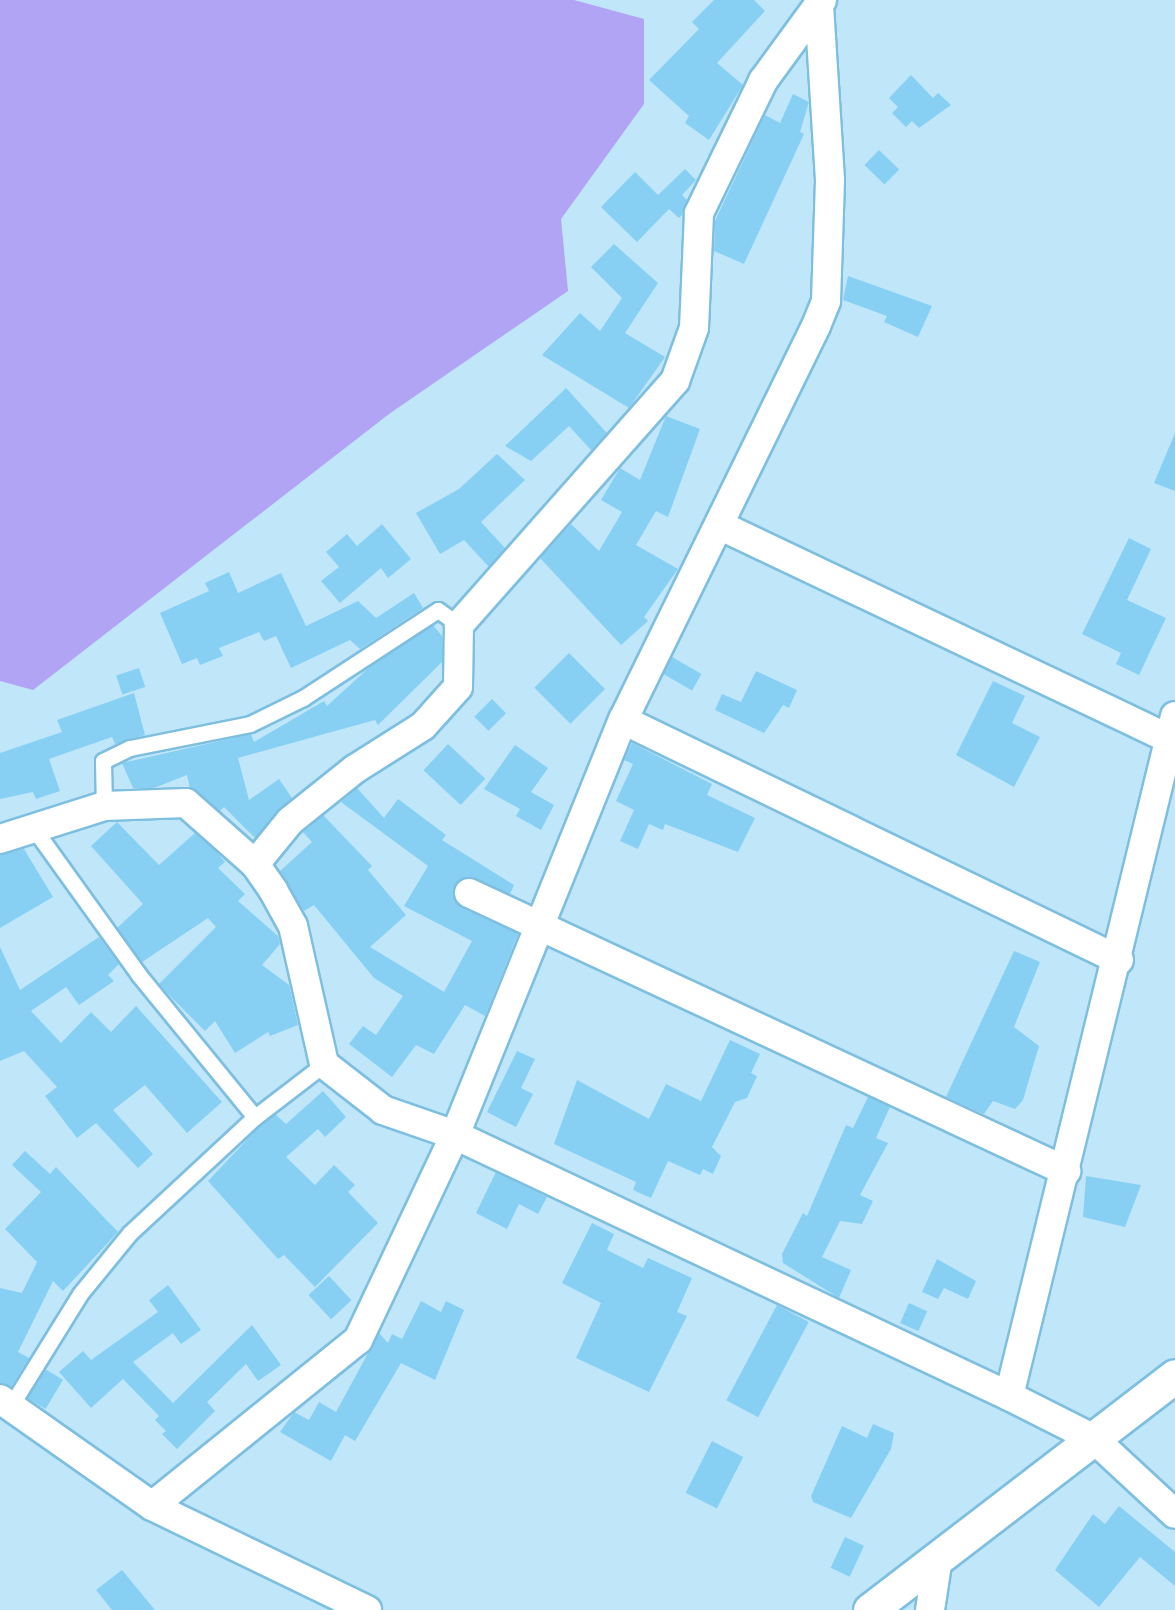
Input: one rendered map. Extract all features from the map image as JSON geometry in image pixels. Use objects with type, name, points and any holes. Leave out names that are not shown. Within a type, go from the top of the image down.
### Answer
[{"type":"street","points":[[152,1506],[358,1340],[455,1135],[622,720],[826,301],[830,180],[820,3]]},
{"type":"street","points":[[255,864],[290,821],[355,769],[423,726],[458,687],[459,625],[675,381],[694,328],[699,213],[768,73],[820,3]]},
{"type":"street","points":[[718,525],[1172,727],[1119,960],[1009,1396]]},
{"type":"street","points":[[622,720],[1119,960]]},
{"type":"street","points":[[0,839],[32,826],[104,806],[186,803],[255,864],[293,926],[324,1064],[383,1110],[455,1135],[1009,1396],[1094,1439],[1175,1514]]},
{"type":"street","points":[[469,893],[541,924],[1066,1171]]},
{"type":"street","points":[[870,1610],[1175,1376]]},
{"type":"street","points":[[5,1403],[152,1506],[367,1610]]},
{"type":"street","points":[[930,1610],[938,1558]]},
{"type":"lane","points":[[104,806],[103,761],[130,748],[250,724],[303,698],[438,610],[459,625]]},
{"type":"lane","points":[[32,826],[139,975],[255,1117]]},
{"type":"lane","points":[[5,1403],[80,1294],[130,1233],[255,1117],[324,1064]]},
{"type":"shaded area","points":[[0,0],[574,0],[644,19],[644,104],[561,219],[568,291],[389,414],[33,690],[0,681]]},
{"type":"building","points":[[714,0],[754,0],[765,11],[717,63],[743,85],[709,140],[685,123],[689,116],[649,80],[699,29],[692,22]]},
{"type":"building","points":[[911,75],[933,98],[938,93],[951,105],[919,128],[912,121],[906,127],[892,113],[898,107],[889,98]]},
{"type":"building","points":[[793,94],[809,102],[800,132],[804,134],[744,264],[714,251],[715,221],[765,115],[780,123]]},
{"type":"building","points":[[879,150],[899,169],[885,185],[864,165]]},
{"type":"building","points":[[685,169],[696,180],[682,195],[687,200],[682,215],[679,218],[669,209],[637,242],[601,207],[635,172],[658,195]]},
{"type":"building","points":[[614,244],[658,283],[625,333],[665,357],[629,408],[542,355],[580,313],[600,331],[622,298],[591,267]]},
{"type":"building","points":[[848,276],[932,306],[918,337],[884,322],[887,316],[843,300]]},
{"type":"building","points":[[566,388],[607,433],[596,446],[591,450],[569,426],[531,461],[505,446]]},
{"type":"building","points":[[666,416],[700,429],[668,517],[656,511],[636,545],[678,569],[644,617],[648,621],[621,645],[540,558],[571,524],[599,551],[622,512],[601,500],[620,468],[640,480]]},
{"type":"building","points":[[1175,433],[1175,491],[1154,483]]},
{"type":"building","points":[[497,454],[525,480],[481,522],[505,548],[489,567],[464,540],[440,554],[416,513],[459,489]]},
{"type":"building","points":[[382,524],[411,559],[388,578],[381,568],[340,603],[321,581],[339,567],[326,552],[347,534],[357,546]]},
{"type":"building","points":[[1129,538],[1151,549],[1127,600],[1166,618],[1139,675],[1116,664],[1121,653],[1082,634]]},
{"type":"building","points":[[229,572],[238,593],[281,573],[306,626],[358,601],[376,618],[414,593],[423,608],[360,649],[350,640],[291,668],[276,636],[264,641],[259,632],[219,648],[223,656],[200,665],[197,658],[182,664],[160,613],[209,591],[205,583]]},
{"type":"building","points":[[433,625],[442,636],[442,662],[378,725],[375,720],[238,758],[249,800],[279,779],[292,798],[255,838],[224,807],[220,811],[190,788],[187,775],[154,788],[133,788],[122,763],[251,734],[254,742],[324,701],[327,706],[374,663]]},
{"type":"building","points":[[569,653],[605,689],[570,724],[534,688]]},
{"type":"building","points":[[672,657],[701,674],[692,690],[662,673]]},
{"type":"building","points":[[139,668],[145,687],[122,694],[116,675]]},
{"type":"building","points":[[756,671],[797,690],[789,708],[783,705],[764,733],[715,710],[722,694],[741,702]]},
{"type":"building","points":[[993,681],[1025,696],[1012,723],[1040,737],[1014,787],[956,755]]},
{"type":"building","points":[[134,693],[145,735],[115,744],[112,737],[49,759],[60,791],[36,799],[33,792],[0,799],[0,753],[62,732],[57,720]]},
{"type":"building","points":[[492,699],[506,713],[488,731],[474,717]]},
{"type":"building","points":[[632,743],[712,784],[707,795],[755,818],[738,852],[665,824],[663,830],[649,824],[638,849],[620,841],[634,810],[616,801],[633,764],[624,760]]},
{"type":"building","points":[[448,744],[485,779],[461,805],[423,770]]},
{"type":"building","points":[[515,745],[548,768],[531,792],[554,805],[541,830],[516,816],[520,809],[484,789]]},
{"type":"building","points":[[357,788],[384,818],[398,799],[446,835],[442,840],[514,885],[510,894],[468,877],[454,886],[453,895],[462,908],[518,934],[485,1016],[465,1005],[434,1054],[416,1045],[392,1077],[349,1044],[363,1026],[376,1035],[403,996],[374,978],[314,905],[304,911],[280,871],[312,842],[303,832],[323,815],[372,866],[368,870],[406,915],[370,947],[444,992],[472,941],[404,906],[428,866],[341,802]]},
{"type":"building","points":[[117,822],[159,865],[195,833],[216,851],[225,862],[218,868],[245,894],[238,901],[278,936],[280,944],[262,965],[289,985],[298,1025],[270,1036],[268,1032],[235,1053],[215,1021],[205,1031],[166,992],[159,984],[216,927],[208,918],[142,962],[117,928],[143,904],[91,846]]},
{"type":"building","points":[[24,849],[53,897],[0,928],[0,855]]},
{"type":"building","points":[[99,937],[119,964],[108,975],[114,981],[79,1005],[66,987],[31,1011],[61,1043],[91,1012],[111,1032],[136,1006],[222,1102],[187,1133],[145,1085],[113,1110],[153,1154],[138,1168],[96,1123],[77,1138],[45,1096],[57,1087],[24,1051],[0,1061],[0,947],[20,990]]},
{"type":"building","points":[[1014,951],[1040,962],[1014,1027],[1039,1046],[1023,1100],[1015,1109],[993,1101],[984,1114],[946,1097]]},
{"type":"building","points":[[730,1040],[760,1054],[751,1073],[757,1076],[747,1098],[735,1102],[712,1147],[721,1156],[713,1174],[703,1169],[700,1175],[668,1161],[651,1198],[633,1190],[636,1182],[554,1144],[577,1080],[649,1119],[666,1084],[701,1101]]},
{"type":"building","points":[[517,1051],[535,1059],[521,1088],[533,1094],[516,1127],[487,1112]]},
{"type":"building","points":[[323,1091],[346,1117],[325,1137],[318,1129],[286,1157],[315,1185],[334,1165],[355,1185],[348,1192],[378,1223],[315,1287],[284,1255],[278,1259],[208,1181],[262,1124],[275,1114],[286,1124]]},
{"type":"building","points":[[868,1097],[890,1107],[876,1138],[888,1143],[860,1195],[873,1201],[862,1224],[840,1221],[822,1257],[851,1270],[839,1298],[783,1263],[782,1254],[803,1213],[807,1216],[846,1125],[853,1128]]},
{"type":"building","points":[[25,1151],[50,1174],[56,1167],[118,1232],[63,1291],[53,1281],[18,1352],[29,1358],[11,1387],[0,1383],[0,1288],[22,1293],[37,1262],[5,1229],[41,1192],[12,1165]]},
{"type":"building","points":[[496,1172],[547,1197],[538,1214],[519,1204],[507,1229],[476,1213]]},
{"type":"building","points":[[1086,1176],[1141,1185],[1125,1227],[1083,1217]]},
{"type":"building","points":[[592,1223],[614,1234],[607,1250],[643,1268],[648,1258],[692,1278],[677,1312],[687,1316],[649,1392],[576,1358],[601,1303],[562,1283]]},
{"type":"building","points":[[937,1259],[976,1281],[968,1299],[944,1288],[938,1299],[922,1292]]},
{"type":"building","points":[[329,1276],[352,1300],[331,1319],[309,1295]]},
{"type":"building","points":[[168,1285],[201,1330],[181,1344],[173,1333],[133,1362],[173,1403],[252,1325],[281,1365],[258,1381],[246,1364],[207,1402],[215,1411],[177,1449],[162,1434],[166,1431],[155,1420],[159,1416],[123,1379],[91,1408],[59,1372],[83,1351],[91,1360],[158,1312],[149,1300]]},
{"type":"building","points":[[421,1301],[441,1312],[446,1301],[464,1310],[435,1380],[401,1363],[355,1441],[345,1435],[331,1461],[280,1432],[294,1412],[309,1420],[319,1402],[336,1412],[379,1333],[388,1343],[392,1334],[402,1339]]},
{"type":"building","points":[[909,1303],[927,1311],[918,1331],[900,1323]]},
{"type":"building","points":[[777,1305],[809,1322],[758,1417],[726,1400]]},
{"type":"building","points":[[45,1369],[63,1380],[45,1409],[27,1398]]},
{"type":"building","points":[[873,1424],[894,1433],[891,1449],[851,1518],[813,1502],[811,1496],[842,1426],[867,1438]]},
{"type":"building","points":[[712,1441],[743,1457],[717,1509],[686,1493]]},
{"type":"building","points":[[1119,1506],[1175,1552],[1175,1586],[1140,1557],[1099,1607],[1055,1570],[1093,1514],[1105,1524]]},
{"type":"building","points":[[845,1537],[864,1546],[850,1577],[831,1568]]},
{"type":"building","points":[[122,1570],[155,1610],[112,1610],[96,1590]]}]
